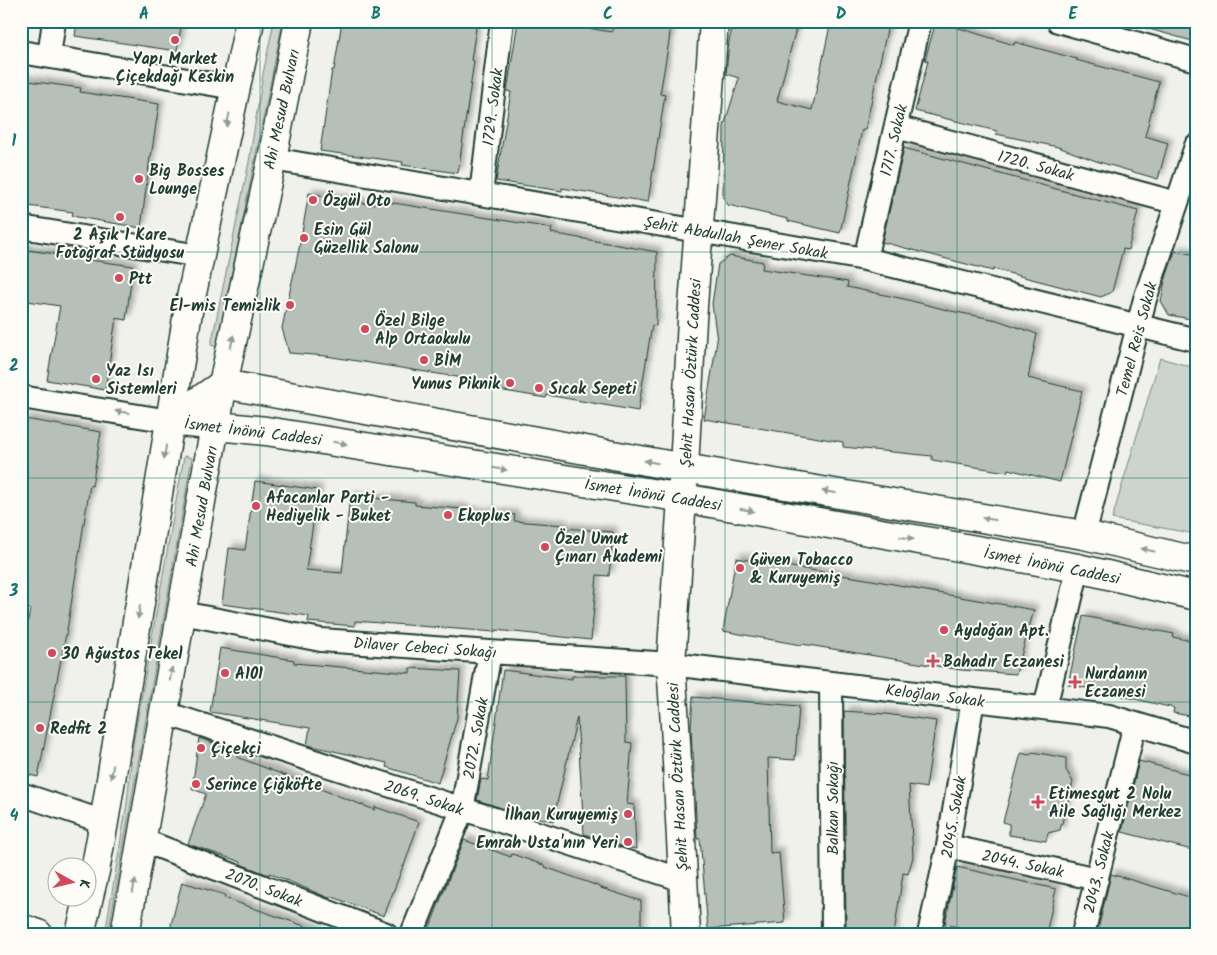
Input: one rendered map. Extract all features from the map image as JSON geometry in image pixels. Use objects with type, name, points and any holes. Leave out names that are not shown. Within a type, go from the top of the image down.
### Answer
[{"type":"main road","points":[[80,934],[104,822],[188,312],[250,21]]},
{"type":"main road","name":"Ahi Mesud Bulvarı","points":[[125,934],[223,384],[272,159],[299,21]]},
{"type":"main road","name":"Şehit Hasan Öztürk Caddesi","points":[[686,934],[676,724],[671,664],[683,498],[698,230],[714,21]]},
{"type":"main road","name":"İsmet İnönü Caddesi","points":[[170,421],[223,384],[684,468],[1084,535],[1196,561]]},
{"type":"main road","name":"İsmet İnönü Caddesi","points":[[170,421],[276,432],[683,498],[1078,568],[1196,596]]},
{"type":"main road","points":[[21,928],[38,934]]},
{"type":"street","points":[[49,56],[54,21]]},
{"type":"street","name":"1729. Sokak","points":[[481,194],[502,21]]},
{"type":"street","name":"1717. Sokak","points":[[865,259],[920,21]]},
{"type":"street","points":[[1058,21],[1094,26],[1196,60]]},
{"type":"street","points":[[21,52],[235,88]]},
{"type":"street","name":"1720. Sokak","points":[[896,127],[1177,203]]},
{"type":"street","name":"Temel Reis Sokak","points":[[1084,535],[1145,299],[1195,148]]},
{"type":"street","name":"Şehit Abdullah Şener Sokak","points":[[272,159],[865,259],[1196,340]]},
{"type":"street","points":[[21,227],[200,256]]},
{"type":"street","points":[[21,397],[170,421]]},
{"type":"street","points":[[1045,708],[1078,568]]},
{"type":"street","name":"Dilaver Cebeci Sokağı","points":[[182,613],[322,640],[671,664]]},
{"type":"street","name":"2072. Sokak","points":[[412,934],[462,810],[490,652]]},
{"type":"street","name":"Keloğlan Sokak","points":[[671,664],[1109,716],[1196,742]]},
{"type":"street","name":"Balkan Sokağı","points":[[831,682],[833,934]]},
{"type":"street","name":"2045. Sokak","points":[[929,934],[948,846],[973,700]]},
{"type":"street","name":"2069. Sokak","points":[[165,713],[683,880]]},
{"type":"street","name":"2043. Sokak","points":[[1083,934],[1135,724]]},
{"type":"street","points":[[21,794],[104,822]]},
{"type":"street","name":"2070. Sokak","points":[[142,840],[386,934]]},
{"type":"street","name":"2044. Sokak","points":[[948,846],[1097,879]]},
{"type":"shaded area","points":[[274,21],[283,21],[217,347],[211,345],[249,162],[263,74]]},
{"type":"shaded area","points":[[1160,358],[1196,368],[1196,534],[1112,519]]},
{"type":"shaded area","points":[[184,456],[192,458],[108,934],[105,934],[127,803],[133,744]]},
{"type":"building","points":[[77,21],[182,21],[177,51],[75,36]]},
{"type":"building","points":[[342,21],[477,21],[471,60],[474,61],[458,173],[402,165],[403,162],[320,151],[332,70],[334,70]]},
{"type":"building","points":[[518,21],[544,21],[612,32],[613,21],[671,21],[660,94],[665,95],[648,202],[562,188],[562,191],[496,181],[511,92],[507,91]]},
{"type":"building","points":[[734,21],[798,21],[777,101],[812,110],[831,21],[889,21],[865,130],[862,130],[840,233],[728,205],[723,197],[724,126],[739,78],[726,74],[729,41]]},
{"type":"building","points":[[936,21],[1014,45],[1015,42],[1159,82],[1145,136],[1168,143],[1158,179],[1099,162],[1058,147],[996,134],[997,131],[915,111],[928,61],[925,60]]},
{"type":"building","points":[[1139,21],[1196,21],[1196,42],[1138,26]]},
{"type":"building","points":[[21,80],[81,88],[80,92],[159,104],[141,228],[72,216],[73,212],[21,205]]},
{"type":"building","points":[[904,148],[1138,211],[1128,250],[1123,249],[1112,292],[1101,297],[882,242]]},
{"type":"building","points":[[309,193],[373,205],[374,200],[552,228],[551,233],[657,252],[656,326],[652,325],[638,411],[547,395],[546,398],[475,386],[476,380],[326,356],[289,353],[282,328]]},
{"type":"building","points":[[21,249],[133,266],[126,320],[116,318],[105,390],[47,380],[60,306],[21,300]]},
{"type":"building","points":[[1175,251],[1196,255],[1196,320],[1169,315],[1161,301],[1165,281]]},
{"type":"building","points":[[730,256],[763,262],[762,269],[848,282],[847,287],[997,320],[1037,334],[1028,378],[1082,391],[1060,482],[1008,469],[1007,472],[932,460],[932,456],[843,447],[843,442],[704,419],[717,341],[712,304],[718,264]]},
{"type":"building","points":[[25,419],[101,432],[92,486],[90,485],[68,624],[38,777],[21,773],[21,658],[30,609],[21,608],[21,443]]},
{"type":"building","points":[[255,481],[318,490],[306,570],[342,573],[350,496],[415,502],[415,505],[463,509],[463,511],[515,515],[514,521],[563,525],[563,528],[613,532],[609,576],[597,575],[591,640],[495,630],[495,632],[355,621],[355,626],[308,622],[309,616],[222,604],[229,548],[245,550]]},
{"type":"building","points":[[736,558],[866,579],[1034,610],[1016,674],[961,670],[723,631]]},
{"type":"building","points":[[1083,616],[1174,634],[1173,637],[1196,642],[1196,717],[1173,713],[1174,708],[1068,684]]},
{"type":"building","points":[[220,648],[294,660],[294,663],[410,673],[410,668],[460,671],[457,718],[438,783],[386,767],[387,763],[307,745],[310,728],[210,712]]},
{"type":"building","points":[[503,670],[572,679],[572,676],[625,676],[626,742],[632,743],[627,804],[634,805],[636,849],[584,834],[577,717],[553,821],[517,813],[477,800],[481,779],[488,780]]},
{"type":"building","points":[[693,697],[799,706],[795,760],[768,758],[770,853],[779,852],[785,923],[708,929],[700,839],[697,839],[691,727]]},
{"type":"building","points":[[844,711],[886,714],[936,721],[926,788],[909,785],[913,857],[908,874],[903,873],[894,934],[846,934]]},
{"type":"building","points":[[199,738],[239,752],[237,757],[375,810],[375,807],[419,822],[384,916],[330,896],[329,898],[269,873],[269,875],[240,864],[241,862],[188,844],[206,794],[192,789]]},
{"type":"building","name":"Etimesgut 2 Nolu Aile Sağlığı Merkez","points":[[1033,752],[1066,758],[1066,770],[1073,782],[1060,830],[1048,833],[1046,841],[1009,835],[1009,824],[1003,822],[1021,753],[1029,755]]},
{"type":"building","points":[[1139,761],[1196,776],[1196,851],[1122,832]]},
{"type":"building","points":[[464,840],[511,857],[512,854],[598,887],[641,901],[641,934],[427,934]]},
{"type":"building","points":[[957,867],[1056,889],[1046,934],[989,934],[945,924]]},
{"type":"building","points":[[1111,874],[1196,899],[1196,934],[1097,934]]},
{"type":"building","points":[[182,882],[225,895],[224,898],[319,931],[318,934],[176,934],[171,925]]},
{"type":"place","name":"Yapı Market Çiçekdağı Keskin","points":[[175,40]]},
{"type":"place","name":"Big Bosses Lounge","points":[[139,179]]},
{"type":"place","name":"Özgül Oto","points":[[313,200]]},
{"type":"place","name":"2 Aşık 1 Kare Fotoğraf Stüdyosu","points":[[120,217]]},
{"type":"place","name":"Esin Gül Güzellik Salonu","points":[[304,238]]},
{"type":"place","name":"Ptt","points":[[119,278]]},
{"type":"place","name":"El-mis Temizlik","points":[[290,305]]},
{"type":"place","name":"Özel Bilge Alp Ortaokulu","points":[[365,329]]},
{"type":"place","name":"BİM","points":[[424,360]]},
{"type":"place","name":"Yaz Isı Sistemleri","points":[[96,379]]},
{"type":"place","name":"Yunus Piknik","points":[[510,383]]},
{"type":"place","name":"Sıcak Sepeti","points":[[539,388]]},
{"type":"place","name":"Afacanlar Parti - Hediyelik - Buket","points":[[256,506]]},
{"type":"place","name":"Ekoplus","points":[[448,515]]},
{"type":"place","name":"Özel Umut Çınarı Akademi","points":[[545,547]]},
{"type":"place","name":"Güven Tobacco & Kuruyemiş","points":[[740,568]]},
{"type":"place","name":"Aydoğan Apt.","points":[[944,630]]},
{"type":"place","name":"30 Ağustos Tekel","points":[[52,653]]},
{"type":"place","name":"Bahadır Eczanesi","points":[[933,661]]},
{"type":"place","name":"A101","points":[[225,673]]},
{"type":"place","name":"Nurdanın Eczanesi","points":[[1075,682]]},
{"type":"place","name":"Redfit 2","points":[[40,728]]},
{"type":"place","name":"Çiçekçi","points":[[201,748]]},
{"type":"place","name":"Serince Çiğköfte","points":[[196,784]]},
{"type":"place","name":"Etimesgut 2 Nolu Aile Sağlığı Merkez","points":[[1038,802]]},
{"type":"place","name":"İlhan Kuruyemiş","points":[[628,814]]},
{"type":"place","name":"Emrah Usta'nın Yeri","points":[[628,842]]}]
